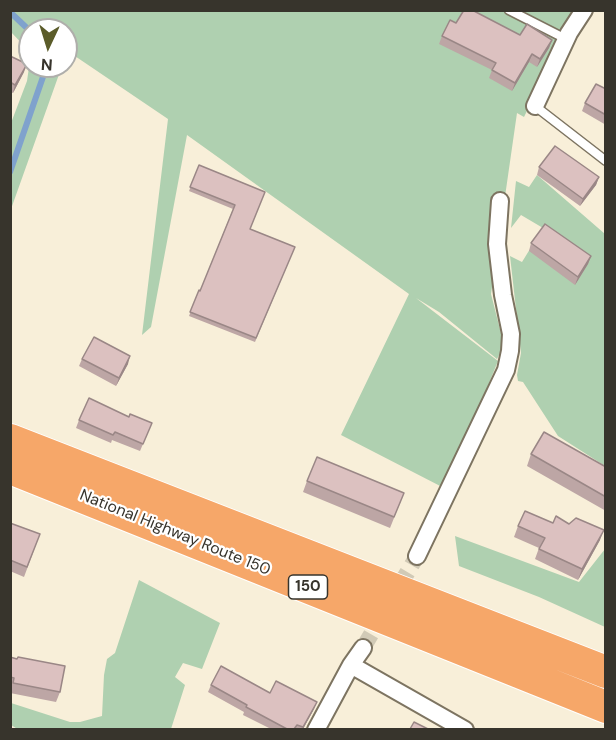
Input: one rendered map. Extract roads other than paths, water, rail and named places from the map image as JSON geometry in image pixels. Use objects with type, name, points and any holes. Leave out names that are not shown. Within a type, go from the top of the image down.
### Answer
[{"type":"highway","name":"National Highway Route 150","points":[[10,440],[606,672]]},
{"type":"highway","name":"National Highway Route 150","points":[[10,468],[606,707]]},
{"type":"street","points":[[535,106],[566,39],[584,10]]},
{"type":"street","points":[[417,556],[501,381],[508,360],[511,334],[503,295],[497,244],[500,201]]},
{"type":"street","points":[[316,729],[351,665],[363,648]]},
{"type":"street","points":[[351,665],[465,729]]},
{"type":"lane","points":[[509,10],[566,39]]},
{"type":"lane","points":[[535,106],[606,161]]},
{"type":"waterway","points":[[10,12],[18,20]]},
{"type":"waterway","points":[[10,172],[43,78]]},
{"type":"tunnel","points":[[363,648],[417,556]]}]
